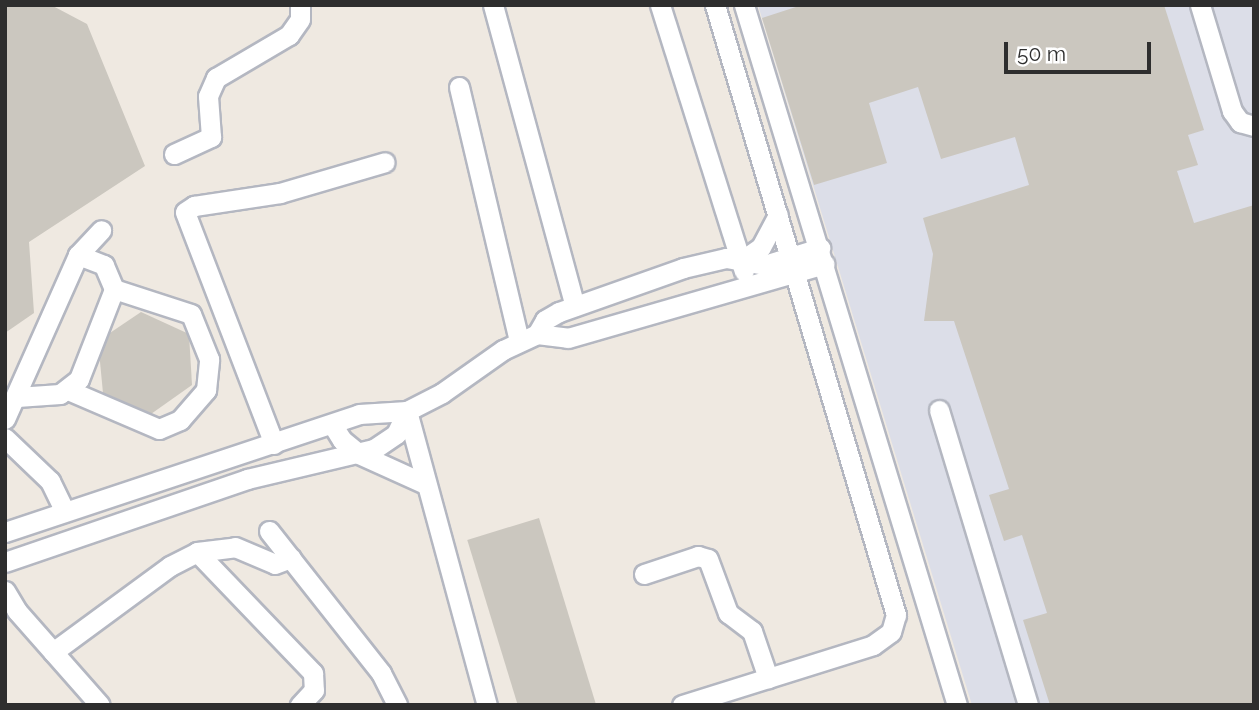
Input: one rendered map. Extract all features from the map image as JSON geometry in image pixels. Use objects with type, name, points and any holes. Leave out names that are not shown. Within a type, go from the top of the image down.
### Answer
[{"type":"street","points":[[174,153],[211,136],[208,96],[216,78],[294,31],[300,5]]},
{"type":"street","points":[[493,5],[575,306]]},
{"type":"street","points":[[660,5],[750,289]]},
{"type":"street","points":[[682,705],[873,645],[891,632],[897,615],[715,5]]},
{"type":"street","points":[[744,5],[957,705]]},
{"type":"street","points":[[1200,5],[1232,111],[1240,122],[1254,125]]},
{"type":"street","points":[[459,87],[528,338]]},
{"type":"street","points":[[274,444],[185,212],[194,205],[280,193],[385,162]]},
{"type":"street","points":[[741,261],[761,247],[778,215]]},
{"type":"street","points":[[5,419],[78,255],[100,230]]},
{"type":"street","points":[[68,390],[79,379],[114,289],[104,265],[78,255]]},
{"type":"street","points":[[528,338],[568,338],[750,289],[793,266],[822,256]]},
{"type":"street","points":[[5,531],[332,424],[378,411],[407,411],[528,338],[545,320],[575,306],[694,265],[717,258],[793,266]]},
{"type":"street","points":[[17,397],[68,390],[159,429],[180,420],[206,390],[209,359],[191,314],[114,289]]},
{"type":"street","points":[[939,410],[1028,705]]},
{"type":"street","points":[[5,562],[247,479],[359,454],[396,434],[407,411]]},
{"type":"street","points":[[407,411],[424,484],[487,705]]},
{"type":"street","points":[[332,424],[342,440],[359,454],[424,484]]},
{"type":"street","points":[[5,438],[50,481],[65,512]]},
{"type":"street","points":[[269,531],[381,673],[393,703]]},
{"type":"street","points":[[53,652],[170,566],[197,552],[235,547],[275,564],[291,558]]},
{"type":"street","points":[[197,552],[313,673],[314,690],[300,705]]},
{"type":"street","points":[[644,574],[698,556],[708,559],[728,613],[752,631],[768,678]]},
{"type":"street","points":[[5,591],[53,652],[100,705]]},
{"type":"shaded area","points":[[758,5],[1254,5],[1254,705],[972,705]]},
{"type":"building","points":[[51,5],[87,24],[145,166],[29,242],[34,313],[5,333],[5,6]]},
{"type":"building","points":[[802,5],[1164,5],[1204,130],[1188,135],[1198,165],[1177,171],[1194,223],[1254,205],[1254,705],[1050,705],[1023,620],[1047,613],[1022,535],[1004,541],[989,495],[1009,489],[954,321],[924,321],[933,254],[923,218],[1029,185],[1015,137],[941,159],[918,87],[869,103],[887,163],[814,185],[762,18]]},
{"type":"building","points":[[141,312],[189,334],[192,385],[151,414],[103,393],[98,341]]},
{"type":"building","points":[[539,518],[596,705],[518,705],[467,540]]}]
